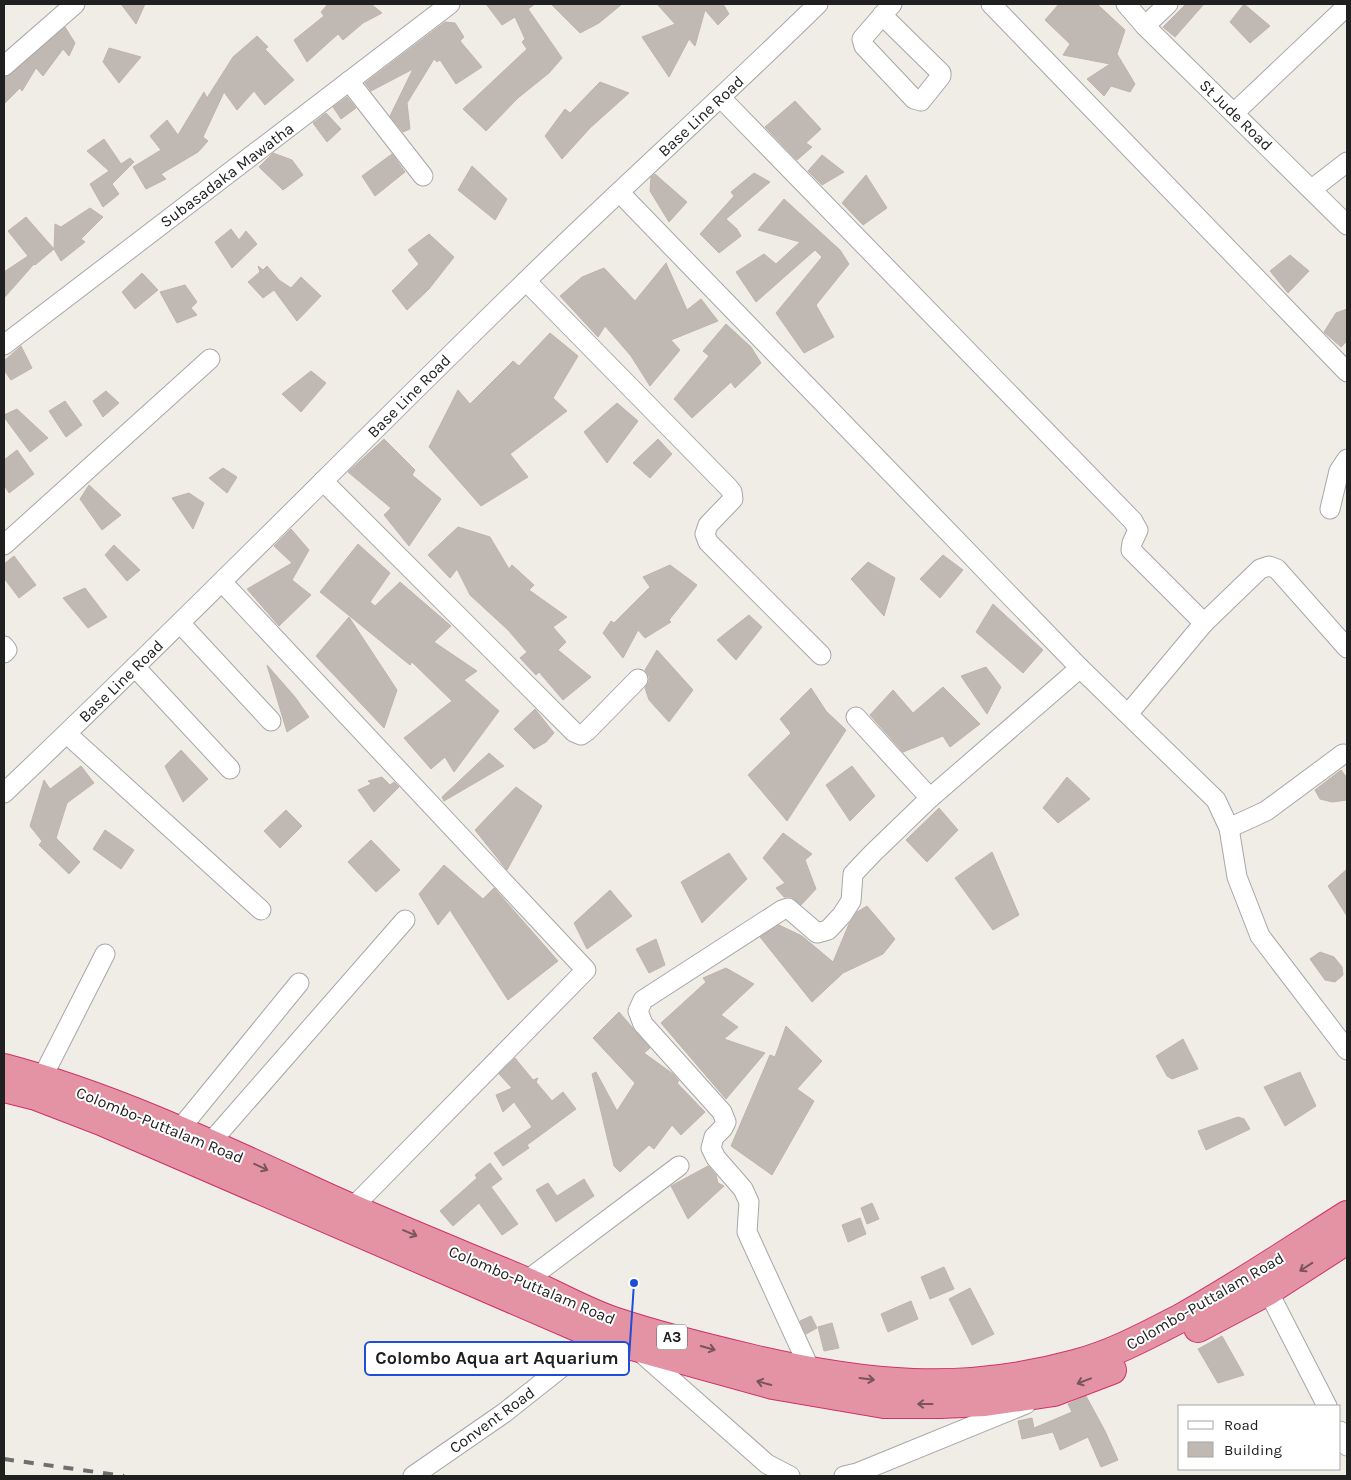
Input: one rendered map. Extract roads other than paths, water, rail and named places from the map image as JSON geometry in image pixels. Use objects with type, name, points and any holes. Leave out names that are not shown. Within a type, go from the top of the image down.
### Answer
[{"type":"highway","name":"Colombo-Puttalam Road","points":[[4,1068],[42,1078],[179,1130],[352,1208],[526,1281],[635,1347],[773,1385],[816,1383],[961,1384],[1037,1373],[1077,1364],[1120,1349],[1210,1301],[1347,1215]]},
{"type":"highway","name":"Colombo-Puttalam Road","points":[[4,1088],[36,1096],[101,1121],[606,1329],[714,1350],[884,1404],[985,1402],[1054,1392],[1124,1366],[1268,1292],[1347,1240]]},
{"type":"street","points":[[4,66],[75,4]]},
{"type":"street","name":"Subasadaka Mawatha","points":[[4,346],[450,4]]},
{"type":"street","name":"Base Line Road","points":[[4,793],[222,582],[526,281],[818,4]]},
{"type":"street","points":[[991,4],[1347,372]]},
{"type":"street","name":"St Jude Road","points":[[1126,4],[1145,26],[1347,225]]},
{"type":"street","points":[[1145,26],[1168,4]]},
{"type":"street","points":[[1234,113],[1347,6]]},
{"type":"street","points":[[887,9],[941,73],[941,76],[921,100],[914,99],[864,46],[862,39],[887,9]]},
{"type":"street","points":[[349,81],[423,176]]},
{"type":"street","points":[[721,98],[1133,520],[1138,530],[1131,550],[1204,623]]},
{"type":"street","points":[[1312,190],[1347,162]]},
{"type":"street","points":[[620,193],[1080,668],[1216,800],[1229,828],[1236,876],[1260,936],[1347,1050]]},
{"type":"street","points":[[526,281],[732,492],[732,500],[708,525],[704,534],[708,542],[822,654]]},
{"type":"street","points":[[4,545],[210,359]]},
{"type":"street","points":[[1330,509],[1339,471],[1347,459]]},
{"type":"street","points":[[323,481],[574,732],[581,735],[587,731],[638,679]]},
{"type":"street","points":[[1128,714],[1204,623],[1260,569],[1268,566],[1277,569],[1347,648]]},
{"type":"street","points":[[222,582],[586,970],[352,1208]]},
{"type":"street","points":[[180,623],[272,721]]},
{"type":"street","points":[[4,646],[7,650],[4,653]]},
{"type":"street","points":[[135,667],[230,768]]},
{"type":"street","points":[[816,1383],[747,1232],[749,1202],[743,1189],[716,1158],[711,1148],[714,1137],[726,1122],[722,1112],[643,1024],[638,1011],[643,1000],[782,910],[788,908],[808,928],[817,933],[828,930],[842,915],[851,901],[853,874],[930,798],[1080,668]]},
{"type":"street","points":[[856,718],[930,798]]},
{"type":"street","points":[[67,734],[261,910]]},
{"type":"street","points":[[1229,828],[1266,811],[1343,754]]},
{"type":"street","points":[[210,1143],[405,920]]},
{"type":"street","points":[[42,1078],[105,954]]},
{"type":"street","points":[[179,1130],[299,984]]},
{"type":"street","points":[[526,1281],[679,1166]]},
{"type":"street","points":[[1268,1292],[1326,1405]]},
{"type":"street","name":"Convent Road","points":[[413,1476],[504,1413],[606,1329]]},
{"type":"street","points":[[635,1347],[767,1464],[790,1476]]},
{"type":"street","points":[[844,1476],[857,1473],[1054,1392]]},
{"type":"street","points":[[1341,1433],[1347,1446]]},
{"type":"railway","points":[[4,1459],[124,1476]]},
{"type":"place","name":"Colombo Aqua art Aquarium","points":[[634,1283]]}]
